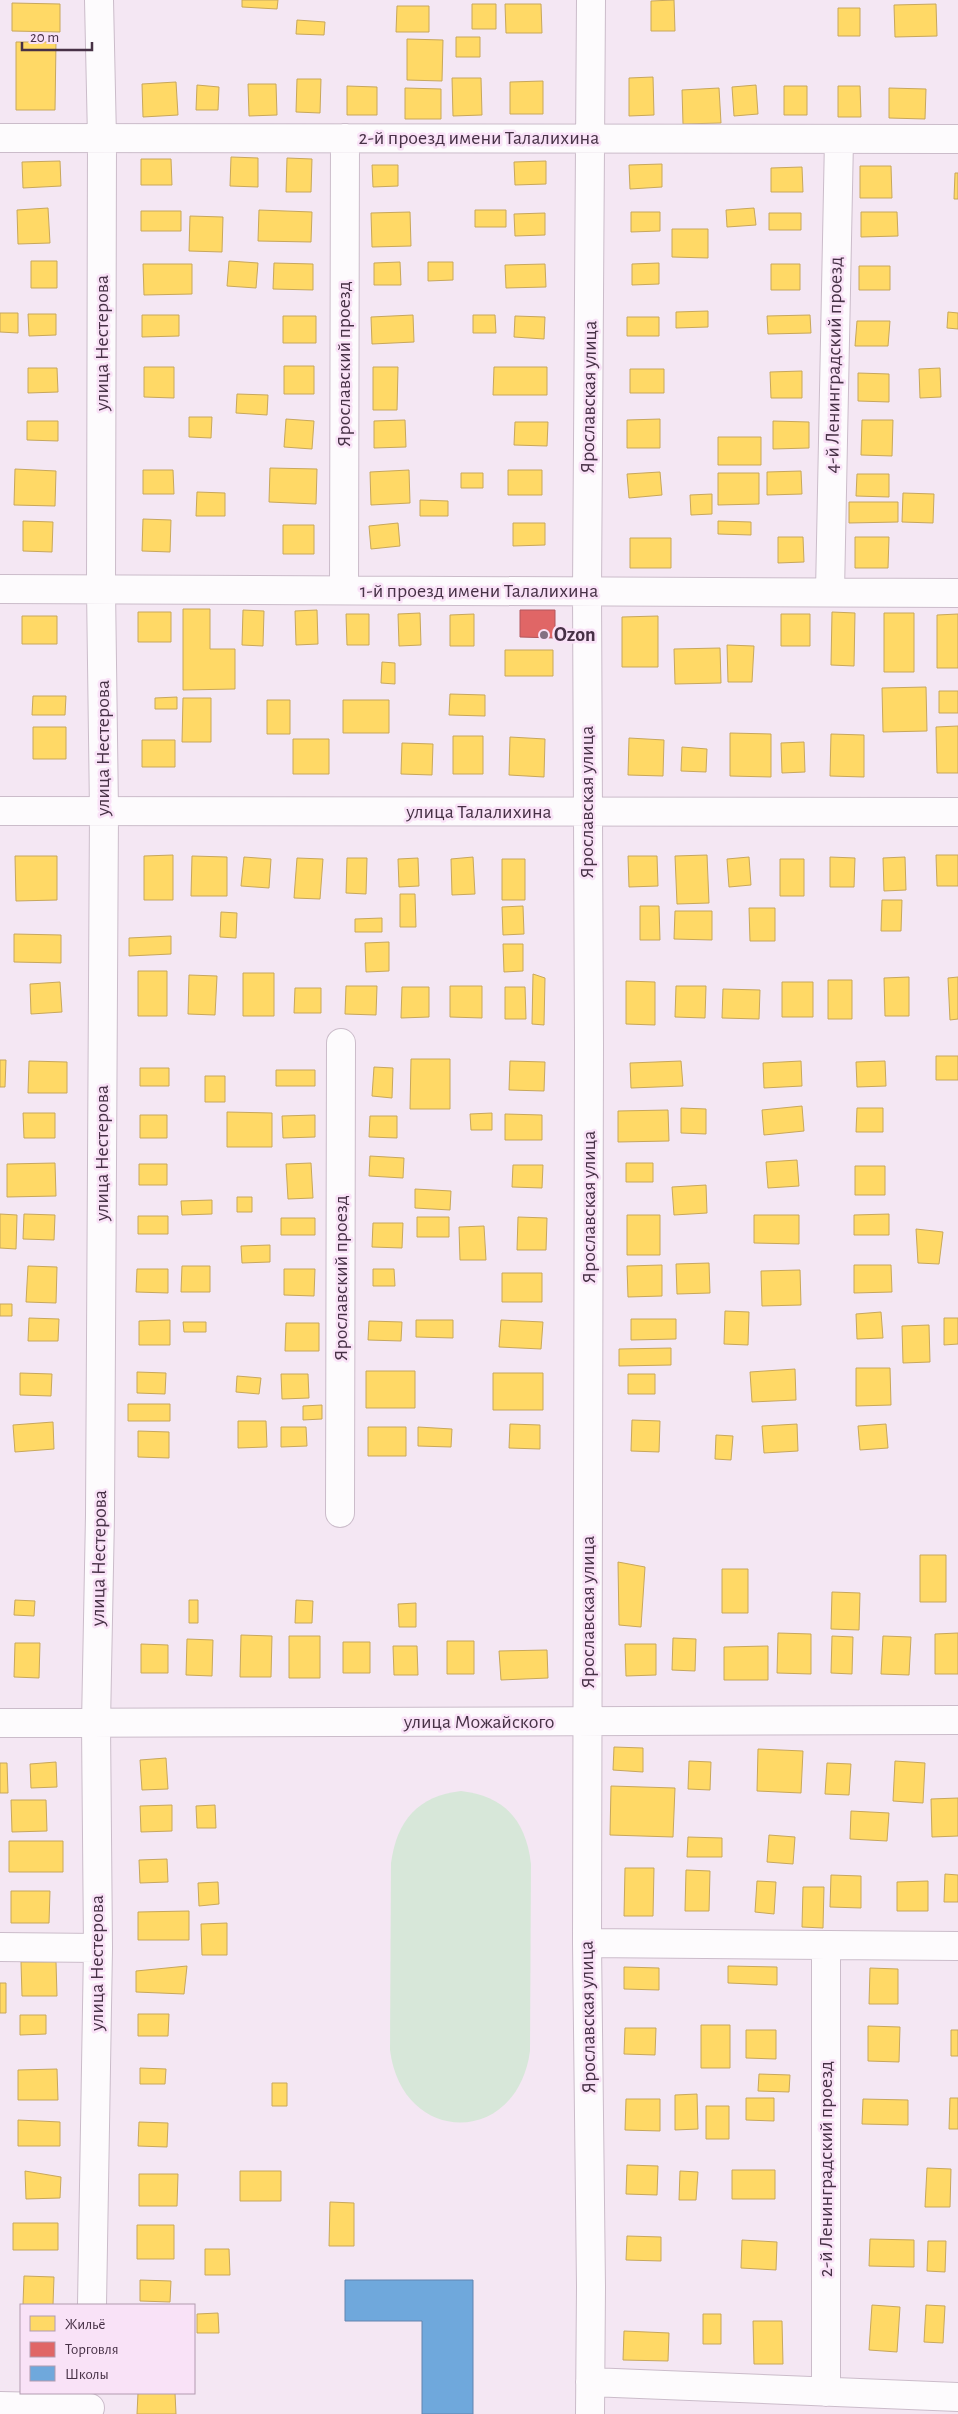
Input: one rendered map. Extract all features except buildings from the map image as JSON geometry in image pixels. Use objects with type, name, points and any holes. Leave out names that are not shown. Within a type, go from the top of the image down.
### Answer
[{"type":"street","name":"улица Нестерова","points":[[92,2304],[98,1948],[96,1724],[100,1515],[104,811],[101,590],[102,138],[99,0]]},
{"type":"street","name":"Ярославская улица","points":[[590,2414],[591,2287],[587,1943],[589,1035],[587,592],[592,0]]},
{"type":"street","name":"2-й проезд имени Талалихина","points":[[0,138],[958,139]]},
{"type":"street","name":"Ярославский проезд","points":[[344,590],[345,138]]},
{"type":"street","name":"4-й Ленинградский проезд","points":[[830,592],[839,139]]},
{"type":"street","name":"1-й проезд имени Талалихина","points":[[0,589],[958,592]]},
{"type":"street","name":"улица Талалихина","points":[[0,811],[958,812]]},
{"type":"street","name":"Ярославский проезд","points":[[340,1513],[341,1043]]},
{"type":"street","name":"улица Можайского","points":[[0,1723],[958,1720]]},
{"type":"street","points":[[587,1943],[958,1946]]},
{"type":"street","name":"2-й Ленинградский проезд","points":[[826,1945],[826,2392]]},
{"type":"street","points":[[0,1947],[98,1948]]},
{"type":"street","points":[[590,2382],[958,2397]]},
{"type":"street","points":[[0,2406],[90,2405]]},
{"type":"green space","points":[[461,1791],[490,1798],[511,1813],[524,1835],[531,1864],[530,2051],[521,2082],[504,2105],[483,2118],[460,2122],[436,2118],[415,2104],[399,2082],[390,2050],[391,1863],[394,1848],[398,1834],[412,1813],[433,1798]]},
{"type":"place","name":"Ozon","points":[[544,635]]}]
